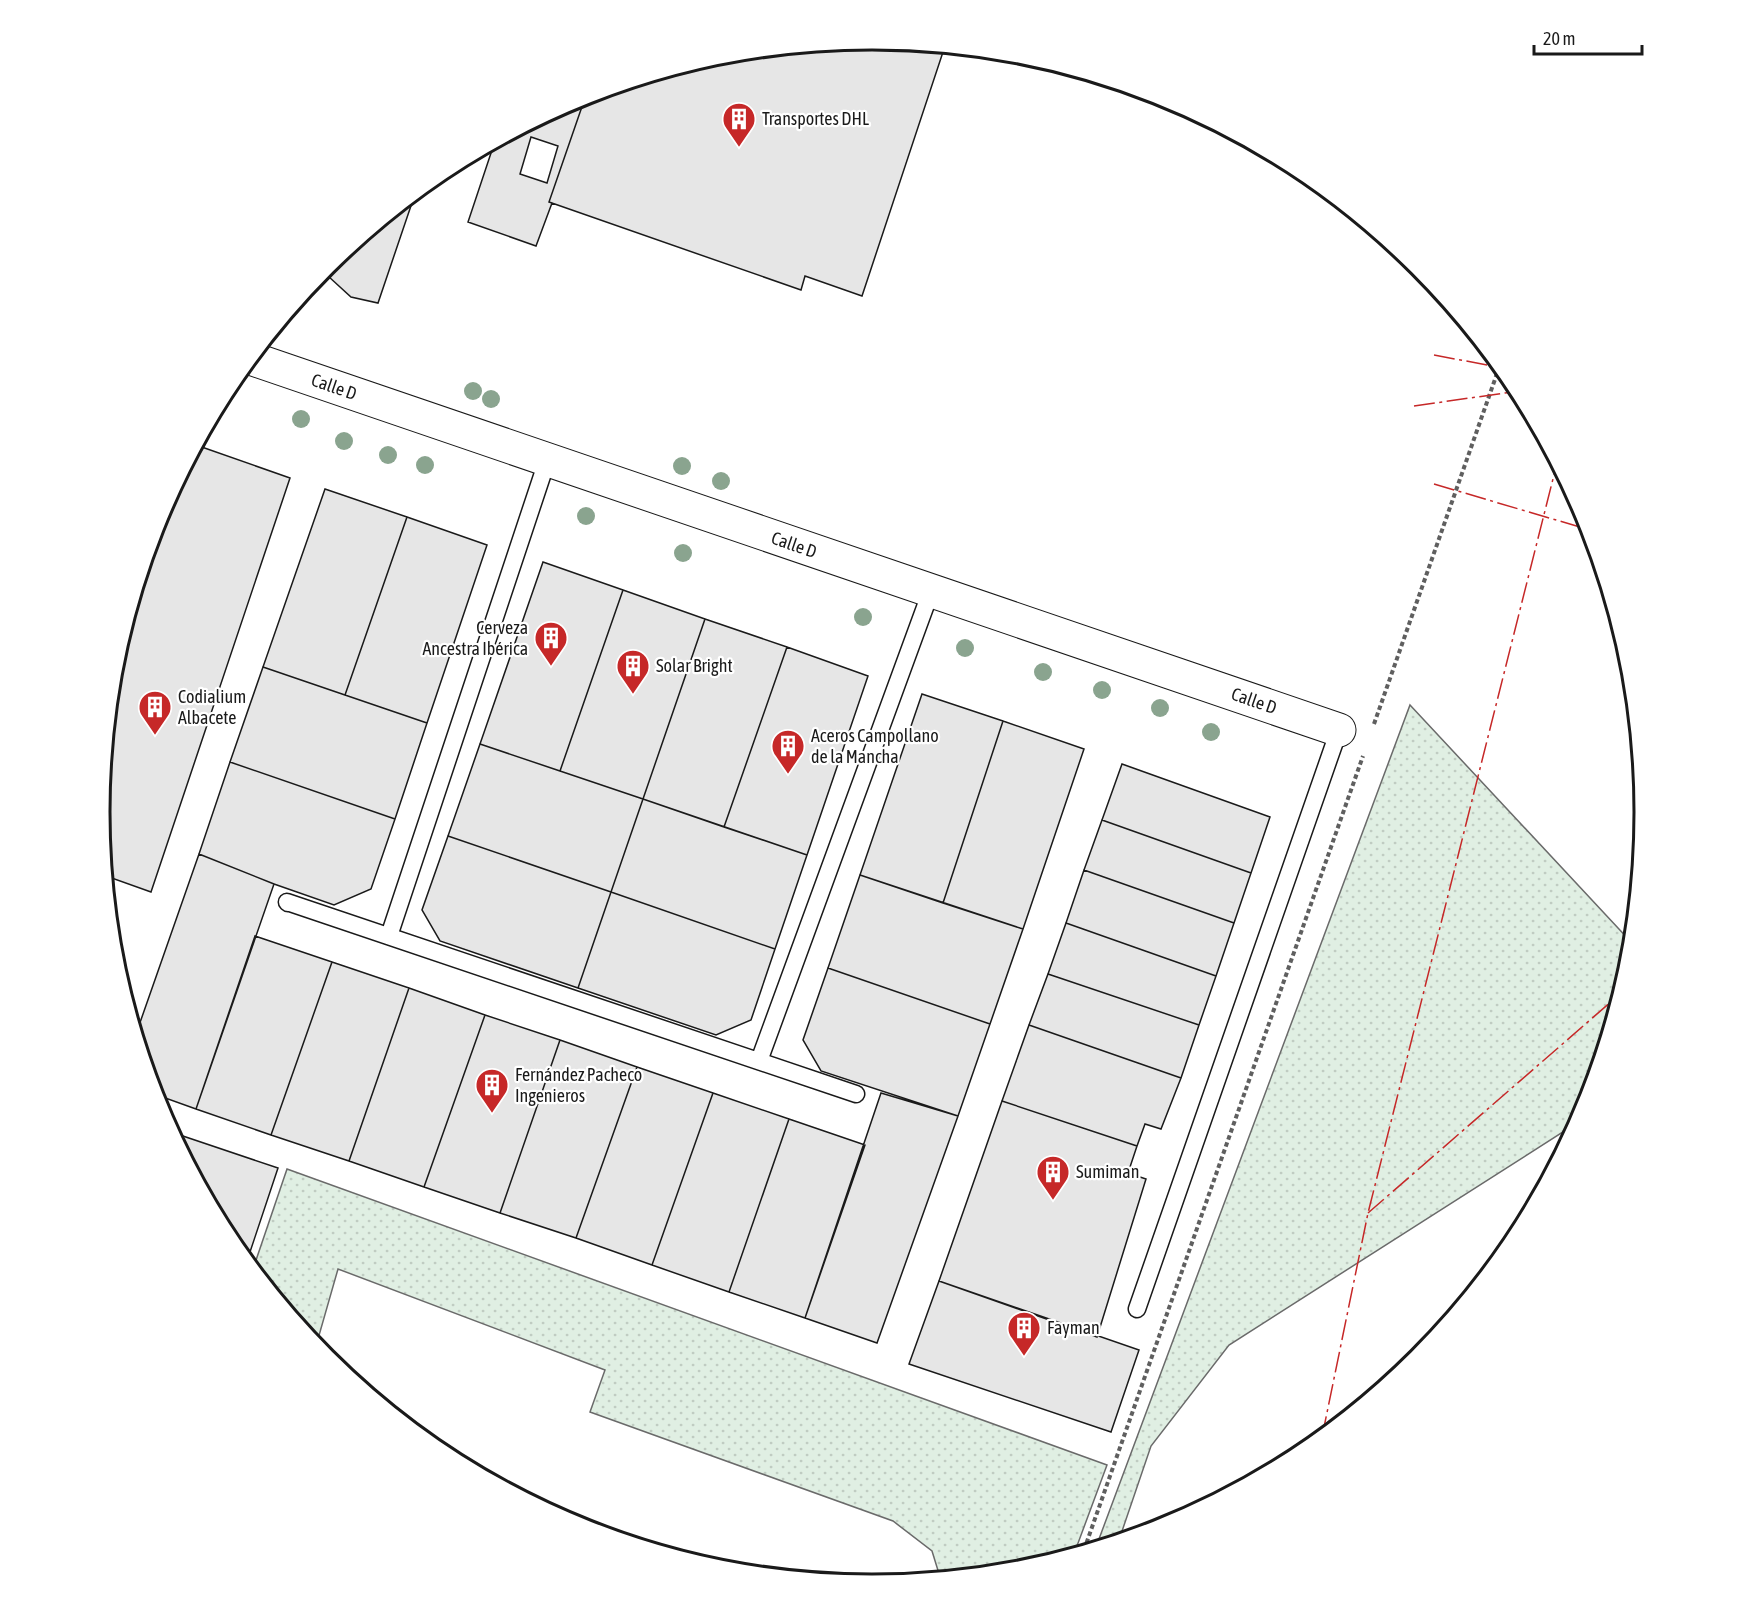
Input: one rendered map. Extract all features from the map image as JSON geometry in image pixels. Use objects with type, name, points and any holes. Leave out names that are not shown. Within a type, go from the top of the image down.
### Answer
[{"type":"street","name":"Calle D","points":[[258,361],[1339,730]]},
{"type":"lane","points":[[389,936],[547,461]]},
{"type":"lane","points":[[759,1061],[931,591]]},
{"type":"lane","points":[[1137,1308],[1339,730]]},
{"type":"lane","points":[[288,903],[856,1094]]},
{"type":"path","points":[[1373,726],[1497,375]]},
{"type":"path","points":[[1087,1542],[1366,749]]},
{"type":"green space","points":[[1410,705],[1623,934],[1608,1009],[1594,1056],[1563,1132],[1229,1345],[1151,1446],[1122,1531],[1099,1539]]},
{"type":"green space","points":[[287,1169],[1107,1465],[1077,1545],[1021,1559],[938,1570],[932,1551],[893,1521],[590,1412],[605,1370],[338,1269],[319,1335],[256,1260]]},
{"type":"building","name":"Transportes DHL","points":[[872,50],[943,53],[862,296],[805,276],[801,290],[549,202],[582,107],[627,90],[675,75],[773,56],[822,51]]},
{"type":"building","points":[[582,107],[536,246],[468,222],[491,152],[535,128]],"holes":[[[531,137],[558,146],[547,183],[520,174]]]},
{"type":"building","points":[[411,205],[378,303],[351,297],[329,277]]},
{"type":"building","name":"Codialium Albacete","points":[[203,447],[290,478],[151,892],[114,879],[110,812],[117,712],[136,614],[150,567],[168,520]]},
{"type":"building","points":[[325,489],[407,517],[345,695],[263,667]]},
{"type":"building","points":[[407,517],[487,545],[427,723],[345,695]]},
{"type":"building","name":"Cerveza Ancestra Ibérica","points":[[543,562],[623,590],[560,771],[480,744]]},
{"type":"building","name":"Solar Bright","points":[[623,590],[705,619],[643,799],[560,771]]},
{"type":"building","points":[[705,619],[787,647],[724,827],[643,799]]},
{"type":"building","name":"Aceros Campollano de la Mancha","points":[[787,647],[868,676],[807,855],[724,827]]},
{"type":"building","points":[[263,667],[427,723],[395,819],[230,762]]},
{"type":"building","points":[[922,694],[1003,721],[943,903],[860,875]]},
{"type":"building","points":[[1003,721],[1084,749],[1023,929],[943,903]]},
{"type":"building","points":[[480,744],[643,799],[611,892],[448,836]]},
{"type":"building","points":[[230,762],[395,819],[371,889],[334,905],[199,854]]},
{"type":"building","points":[[1122,764],[1270,817],[1251,873],[1102,820]]},
{"type":"building","points":[[643,799],[807,855],[775,949],[611,892]]},
{"type":"building","points":[[1102,820],[1251,873],[1234,923],[1084,870]]},
{"type":"building","points":[[448,836],[611,892],[578,988],[440,941],[422,910]]},
{"type":"building","points":[[199,854],[274,884],[196,1109],[166,1098],[140,1023]]},
{"type":"building","points":[[1084,870],[1234,923],[1216,976],[1066,923]]},
{"type":"building","points":[[860,875],[1023,929],[990,1024],[828,968]]},
{"type":"building","points":[[611,892],[775,949],[751,1020],[716,1035],[578,988]]},
{"type":"building","points":[[1066,923],[1216,976],[1199,1025],[1048,974]]},
{"type":"building","points":[[255,936],[332,962],[271,1135],[196,1109]]},
{"type":"building","points":[[332,962],[409,988],[349,1161],[271,1135]]},
{"type":"building","points":[[828,968],[990,1024],[958,1116],[821,1071],[803,1040]]},
{"type":"building","points":[[1048,974],[1199,1025],[1181,1078],[1029,1025]]},
{"type":"building","points":[[409,988],[485,1015],[424,1187],[349,1161]]},
{"type":"building","name":"Fernández Pacheco Ingenieros","points":[[485,1015],[560,1040],[500,1213],[424,1187]]},
{"type":"building","points":[[1029,1025],[1181,1078],[1161,1129],[1145,1124],[1137,1146],[1002,1101]]},
{"type":"building","points":[[560,1040],[637,1067],[576,1238],[500,1213]]},
{"type":"building","points":[[637,1067],[713,1093],[652,1265],[576,1238]]},
{"type":"building","points":[[713,1093],[789,1119],[729,1292],[652,1265]]},
{"type":"building","points":[[881,1093],[958,1116],[877,1343],[805,1318]]},
{"type":"building","name":"Sumiman","points":[[1002,1101],[1137,1146],[1128,1173],[1146,1179],[1097,1337],[939,1281]]},
{"type":"building","points":[[789,1119],[865,1145],[805,1318],[729,1292]]},
{"type":"building","points":[[183,1136],[278,1168],[250,1252],[212,1192]]},
{"type":"building","name":"Fayman","points":[[939,1281],[1139,1350],[1111,1432],[909,1364]]},
{"type":"power","points":[[1434,355],[1490,365]]},
{"type":"power","points":[[1414,406],[1509,392]]},
{"type":"power","points":[[1325,1424],[1368,1213],[1554,473]]},
{"type":"power","points":[[1434,484],[1579,527]]},
{"type":"power","points":[[1368,1213],[1609,1003]]},
{"type":"place","name":"Transportes DHL","points":[[739,148]]},
{"type":"place","name":"Cerveza Ancestra Ibérica","points":[[551,667]]},
{"type":"place","name":"Solar Bright","points":[[633,695]]},
{"type":"place","name":"Codialium Albacete","points":[[155,736]]},
{"type":"place","name":"Aceros Campollano de la Mancha","points":[[788,775]]},
{"type":"place","name":"Fernández Pacheco Ingenieros","points":[[492,1114]]},
{"type":"place","name":"Sumiman","points":[[1053,1201]]},
{"type":"place","name":"Fayman","points":[[1024,1357]]}]
